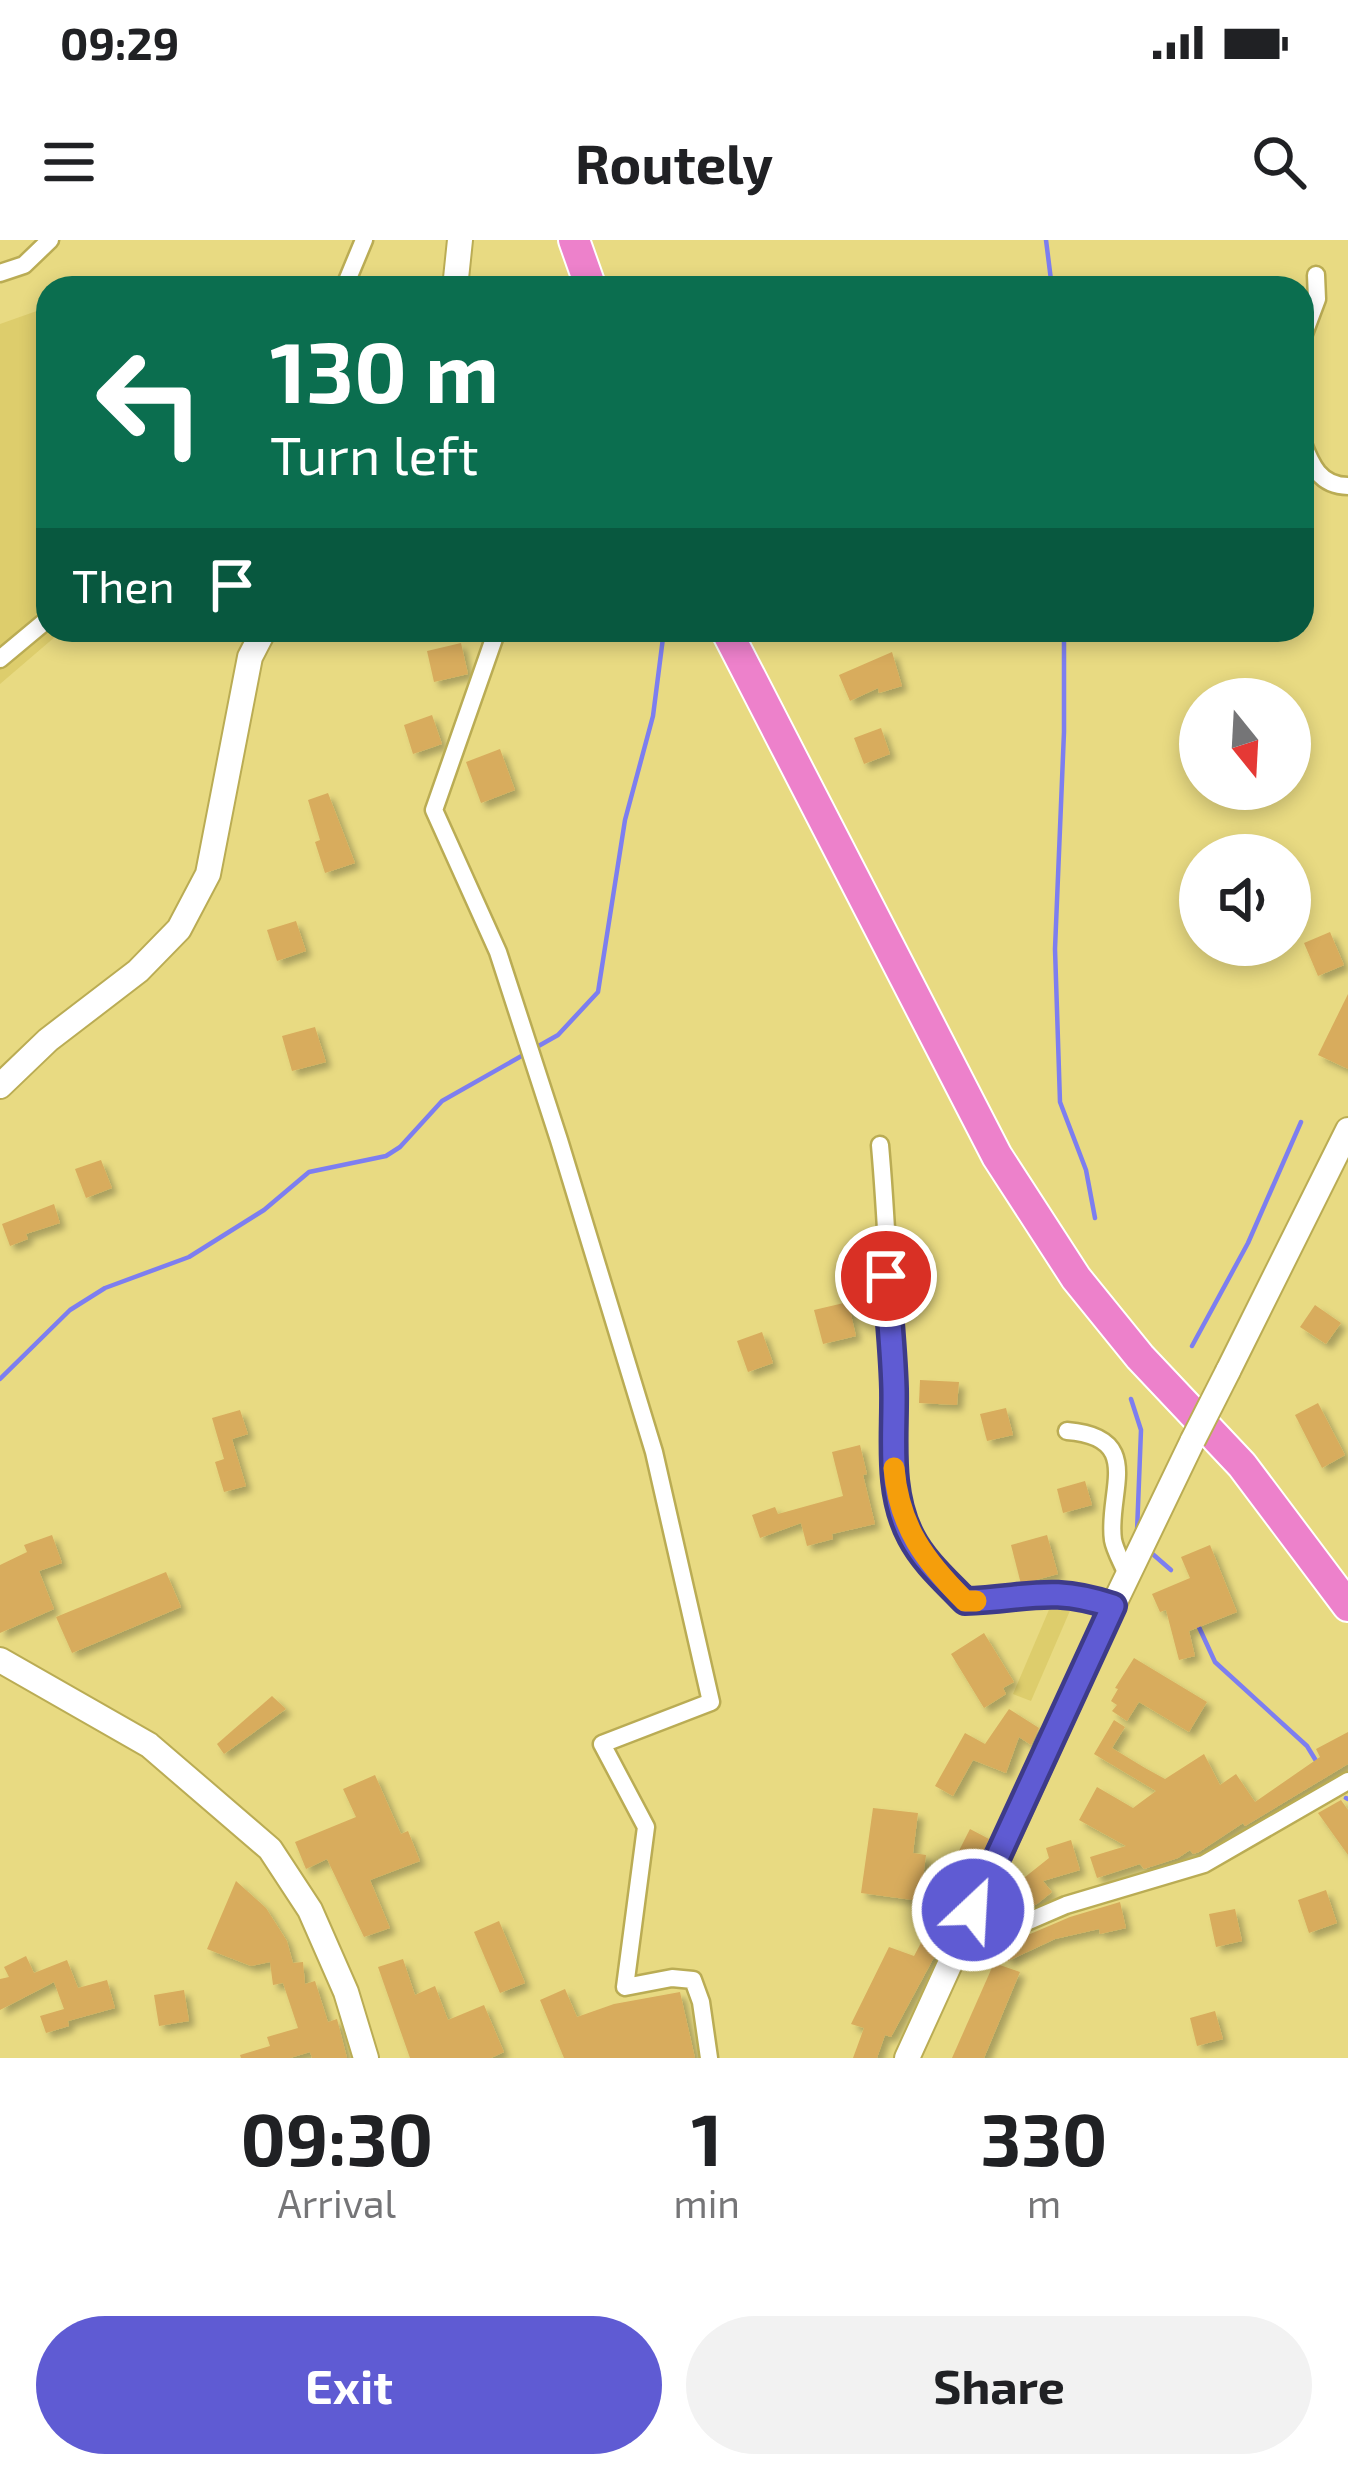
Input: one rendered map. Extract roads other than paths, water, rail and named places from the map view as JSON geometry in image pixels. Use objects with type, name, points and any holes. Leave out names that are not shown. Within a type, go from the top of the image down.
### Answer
[{"type":"highway","points":[[574,240],[587,276]]},
{"type":"highway","points":[[732,642],[998,1156],[1076,1278],[1140,1358],[1242,1465],[1348,1606]]},
{"type":"main road","points":[[456,276],[460,240]]},
{"type":"main road","points":[[0,1086],[48,1040],[139,971],[179,929],[208,874],[250,657],[258,642]]},
{"type":"main road","points":[[907,2058],[1129,1572],[1348,1130]]},
{"type":"main road","points":[[0,1660],[149,1745],[270,1849],[310,1910],[346,1992],[366,2058]]},
{"type":"street","points":[[0,273],[24,265],[50,240]]},
{"type":"street","points":[[349,276],[364,240]]},
{"type":"street","points":[[1314,307],[1316,275]]},
{"type":"street","points":[[1314,469],[1325,482],[1348,486]]},
{"type":"street","points":[[0,659],[36,629]]},
{"type":"street","points":[[493,642],[434,810],[498,952],[560,1141],[654,1452],[711,1702],[602,1744],[646,1827],[625,1987],[672,1978],[692,1980],[701,2002],[709,2058]]},
{"type":"street","points":[[880,1145],[894,1386],[894,1472],[900,1511],[911,1538],[965,1601],[1050,1591],[1113,1606]]},
{"type":"street","points":[[1067,1431],[1084,1432],[1113,1452],[1120,1468],[1113,1543],[1129,1572]]},
{"type":"street","points":[[953,1953],[1066,1905],[1204,1864],[1348,1781]]},
{"type":"waterway","points":[[1046,240],[1050,276]]},
{"type":"waterway","points":[[535,1048],[558,1035],[598,992],[625,820],[653,716],[662,642]]},
{"type":"waterway","points":[[1064,642],[1055,949],[1060,1102],[1086,1170],[1095,1218]]},
{"type":"waterway","points":[[0,1379],[70,1310],[105,1288],[189,1257],[264,1210],[309,1172],[386,1156],[442,1101],[525,1054]]},
{"type":"waterway","points":[[1192,1346],[1248,1243],[1301,1122]]},
{"type":"waterway","points":[[1131,1399],[1141,1430],[1137,1532]]},
{"type":"waterway","points":[[1148,1550],[1171,1570]]},
{"type":"waterway","points":[[1198,1625],[1215,1662],[1307,1746],[1318,1764]]}]
